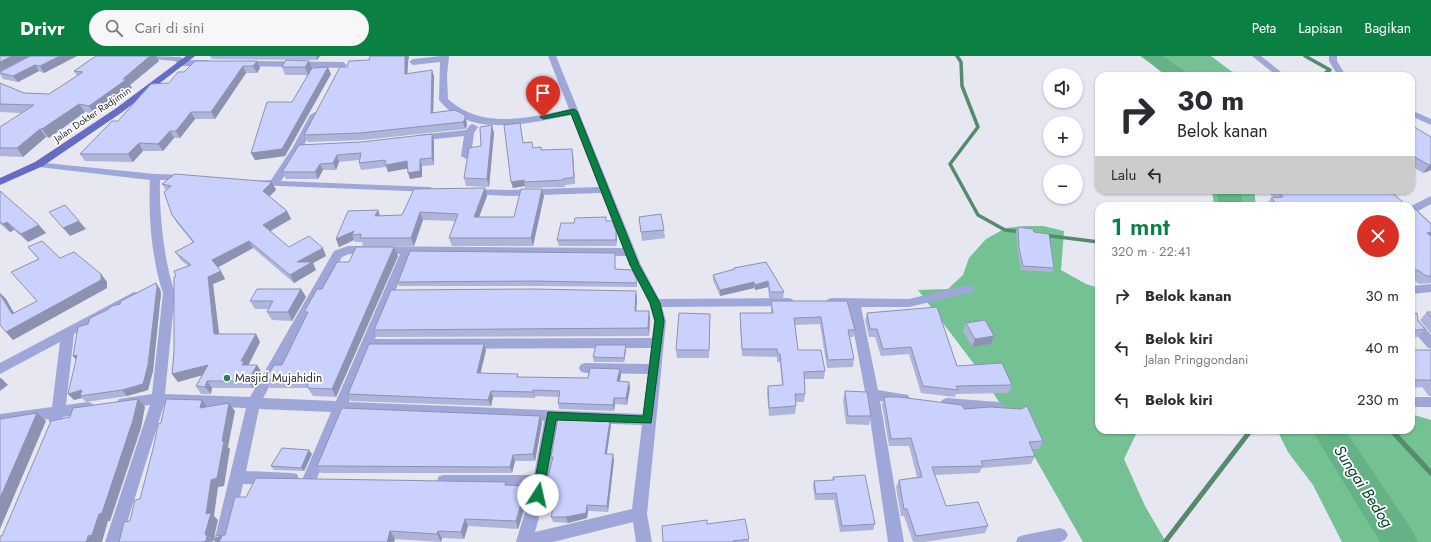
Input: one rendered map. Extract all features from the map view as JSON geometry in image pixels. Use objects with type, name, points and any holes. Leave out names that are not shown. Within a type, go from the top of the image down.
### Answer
[{"type":"main road","name":"Jalan Dokter Radjimin","points":[[0,182],[38,164],[118,111],[191,56]]},
{"type":"street","points":[[154,56],[178,59],[181,63],[220,64]]},
{"type":"street","points":[[552,56],[588,144],[604,190],[630,252],[652,298],[660,321],[653,369],[639,514],[644,542]]},
{"type":"street","points":[[1256,56],[1277,72]]},
{"type":"street","points":[[1333,56],[1333,61],[1340,72]]},
{"type":"street","points":[[413,62],[445,57],[443,76],[444,100],[457,110],[478,120],[513,122],[574,111]]},
{"type":"street","points":[[235,64],[343,64]]},
{"type":"street","points":[[274,184],[298,147],[320,106]]},
{"type":"street","points":[[1415,115],[1428,121]]},
{"type":"street","points":[[466,156],[469,133],[478,120]]},
{"type":"street","points":[[1415,123],[1428,121]]},
{"type":"street","points":[[408,138],[469,133]]},
{"type":"street","points":[[298,147],[312,146]]},
{"type":"street","points":[[38,164],[156,177],[197,178]]},
{"type":"street","points":[[113,542],[156,410],[158,399],[170,293],[164,279],[154,201],[156,177]]},
{"type":"street","points":[[249,182],[367,186],[440,191]]},
{"type":"street","points":[[459,192],[510,193],[604,190]]},
{"type":"street","points":[[1415,209],[1431,199]]},
{"type":"street","points":[[1415,215],[1431,230]]},
{"type":"street","points":[[222,542],[254,402],[338,254],[348,250],[630,252]]},
{"type":"street","points":[[309,480],[342,406],[407,250]]},
{"type":"street","points":[[0,369],[164,279]]},
{"type":"street","points":[[1415,290],[1431,288]]},
{"type":"street","points":[[823,302],[909,304],[968,289]]},
{"type":"street","points":[[389,292],[402,292]]},
{"type":"street","points":[[634,293],[652,298],[801,302]]},
{"type":"street","points":[[854,303],[872,395],[896,542]]},
{"type":"street","points":[[1415,324],[1431,344]]},
{"type":"street","points":[[50,434],[58,412],[68,332]]},
{"type":"street","points":[[368,344],[656,343]]},
{"type":"street","points":[[586,368],[653,369]]},
{"type":"street","points":[[872,395],[918,401]]},
{"type":"street","points":[[0,420],[158,399],[648,420]]},
{"type":"street","points":[[1415,402],[1431,402]]},
{"type":"street","points":[[933,403],[1009,409]]},
{"type":"street","points":[[552,415],[540,482],[524,542],[639,514]]},
{"type":"street","points":[[237,477],[325,480]]},
{"type":"street","points":[[428,481],[540,482]]},
{"type":"street","points":[[1024,542],[1060,535]]},
{"type":"green space","points":[[1140,56],[1211,56],[1234,72],[1162,72]]},
{"type":"green space","points":[[1212,194],[1254,194],[1256,202],[1214,202]]},
{"type":"green space","points":[[1043,226],[1064,231],[1061,270],[1086,284],[1095,287],[1095,434],[1136,434],[1124,459],[1145,506],[1166,542],[1083,542],[1034,456],[977,368],[918,290],[948,289],[963,275],[969,258],[986,239],[1006,228]]},
{"type":"green space","points":[[1415,415],[1431,420],[1431,542],[1342,542],[1313,485],[1288,452],[1279,434],[1415,434]]},
{"type":"building","points":[[0,56],[12,56],[0,62]]},
{"type":"building","points":[[30,56],[60,56],[40,66],[35,65],[13,76],[0,73],[0,72]]},
{"type":"building","points":[[96,56],[150,56],[123,79],[127,79],[89,106],[79,104],[40,129],[17,148],[0,148],[0,127],[34,105],[0,104],[0,83],[24,93],[49,94],[83,72],[74,71]]},
{"type":"building","points":[[370,56],[405,56],[405,74],[432,70],[431,113],[455,110],[465,115],[463,122],[360,133],[304,135],[340,67],[347,67],[349,61],[369,60]]},
{"type":"building","points":[[286,60],[309,61],[305,67],[282,67]]},
{"type":"building","points":[[195,61],[257,61],[253,66],[243,66],[211,112],[191,112],[176,131],[170,131],[158,144],[139,143],[128,154],[80,154],[112,121],[118,121],[151,84],[169,83],[178,72],[184,72]]},
{"type":"building","points":[[328,67],[282,149],[251,153],[267,102],[292,102],[312,68]]},
{"type":"building","points":[[520,123],[523,143],[532,142],[533,148],[541,147],[541,150],[572,149],[574,177],[563,180],[524,182],[524,180],[511,182],[504,125]]},
{"type":"building","points":[[492,125],[487,179],[464,178],[469,148],[481,146],[480,127]]},
{"type":"building","points":[[1415,127],[1431,137],[1431,164],[1429,165],[1415,157]]},
{"type":"building","points":[[432,134],[432,158],[420,159],[420,171],[408,173],[407,161],[386,165],[385,160],[359,163],[361,153],[337,155],[333,163],[320,164],[315,172],[282,172],[299,145],[361,142]]},
{"type":"building","points":[[175,174],[272,182],[263,191],[287,211],[263,225],[289,247],[309,236],[323,248],[297,262],[312,262],[290,275],[249,241],[212,260],[221,271],[208,277],[214,334],[256,334],[241,361],[244,361],[242,365],[257,365],[248,381],[207,381],[205,387],[196,386],[208,365],[172,374],[174,352],[174,277],[176,276],[174,271],[191,265],[175,252],[194,242],[172,215],[164,192],[171,186],[162,184]]},
{"type":"building","points":[[485,188],[474,217],[514,217],[521,189],[542,189],[531,238],[449,238],[458,214],[420,212],[411,238],[360,238],[361,234],[352,235],[354,231],[336,239],[348,211],[378,210],[375,216],[402,215],[414,189]]},
{"type":"building","points":[[0,191],[39,225],[21,234],[7,222],[3,224],[0,222]]},
{"type":"building","points":[[1280,194],[1393,194],[1403,202],[1275,202],[1271,198],[1283,197]]},
{"type":"building","points":[[65,205],[79,221],[63,228],[49,212]]},
{"type":"building","points":[[1415,209],[1431,224],[1431,232],[1427,233],[1431,236],[1431,276],[1426,276],[1418,270],[1415,270]]},
{"type":"building","points":[[661,214],[664,230],[641,232],[639,217]]},
{"type":"building","points":[[606,217],[606,221],[612,221],[616,231],[616,240],[557,240],[561,223],[574,223],[575,218]]},
{"type":"building","points":[[1018,227],[1033,229],[1034,232],[1049,234],[1054,268],[1023,266],[1019,248]]},
{"type":"building","points":[[42,241],[60,258],[74,252],[101,274],[101,280],[6,332],[0,325],[0,294],[12,314],[37,301],[11,272],[39,259],[28,247]]},
{"type":"building","points":[[356,247],[394,247],[332,389],[308,388],[307,380],[265,380],[274,365],[282,365],[308,312],[304,312],[317,289],[322,289],[337,262],[349,262]]},
{"type":"building","points":[[410,251],[615,253],[615,269],[632,270],[637,280],[636,283],[534,281],[398,282]]},
{"type":"building","points":[[766,262],[784,292],[770,292],[768,281],[755,285],[754,282],[720,290],[713,275],[735,269],[734,268]]},
{"type":"building","points":[[156,283],[157,287],[148,365],[143,384],[122,390],[80,396],[82,390],[68,394],[77,355],[73,356],[78,327],[88,324],[90,318],[112,306],[120,304],[121,301]]},
{"type":"building","points":[[257,289],[301,289],[288,312],[267,312],[273,301],[250,301]]},
{"type":"building","points":[[533,289],[636,291],[635,311],[649,311],[648,328],[374,330],[391,290]]},
{"type":"building","points":[[771,301],[847,301],[855,330],[848,330],[854,359],[828,360],[821,317],[794,318],[798,350],[821,350],[825,371],[804,372],[805,394],[795,394],[796,406],[769,408],[768,386],[783,385],[780,354],[778,354],[777,349],[742,349],[740,313],[773,313]]},
{"type":"building","points":[[937,307],[957,366],[1002,363],[1012,385],[956,386],[958,390],[923,386],[911,347],[883,349],[877,329],[870,329],[867,313]]},
{"type":"building","points":[[679,313],[710,314],[709,350],[676,350]]},
{"type":"building","points":[[1417,313],[1418,321],[1425,329],[1415,330],[1415,314]]},
{"type":"building","points":[[985,320],[994,336],[975,339],[966,323]]},
{"type":"building","points":[[369,344],[484,344],[477,373],[518,374],[517,377],[588,378],[590,368],[620,369],[617,381],[629,382],[626,398],[614,398],[613,405],[558,403],[560,391],[491,391],[488,400],[348,394]]},
{"type":"building","points":[[596,345],[626,345],[624,358],[593,357]]},
{"type":"building","points":[[1415,350],[1431,350],[1431,381],[1415,380]]},
{"type":"building","points":[[845,391],[867,392],[871,416],[848,416]]},
{"type":"building","points":[[884,397],[899,397],[962,405],[964,409],[990,407],[1021,409],[1027,406],[1043,441],[1029,442],[1035,456],[981,461],[983,466],[932,467],[946,506],[978,502],[988,526],[916,536],[907,509],[904,509],[899,480],[922,477],[911,438],[891,439]]},
{"type":"building","points":[[138,399],[133,420],[102,513],[99,514],[92,535],[88,536],[86,542],[0,542],[0,536],[2,536],[51,421],[70,417],[73,408]]},
{"type":"building","points":[[166,399],[202,400],[200,408],[229,403],[217,478],[211,480],[206,514],[211,513],[205,534],[207,536],[206,541],[119,542],[124,522],[130,521],[135,500],[140,499],[158,424],[161,423]]},
{"type":"building","points":[[342,408],[540,416],[533,454],[513,455],[510,467],[317,466]]},
{"type":"building","points":[[37,413],[0,498],[0,419]]},
{"type":"building","points":[[558,418],[610,420],[605,454],[613,454],[607,506],[587,505],[586,513],[566,517],[551,517],[556,494],[544,493],[553,457],[551,457]]},
{"type":"building","points":[[282,448],[309,450],[301,468],[271,466]]},
{"type":"building","points":[[865,475],[875,524],[842,526],[836,493],[816,494],[814,481],[834,480],[833,477]]},
{"type":"building","points":[[256,478],[506,482],[505,485],[526,486],[516,521],[465,519],[461,532],[438,531],[437,534],[390,531],[387,542],[219,542],[222,536],[213,539],[215,536],[225,535],[235,497],[246,497]]},
{"type":"building","points":[[745,519],[749,539],[733,542],[663,542],[662,526],[707,520],[707,524]]},
{"type":"waterway","points":[[957,56],[961,62],[962,86],[978,127],[950,164],[978,215],[1005,230],[1022,232]]},
{"type":"waterway","name":"Sungai Bedog","points":[[1151,56],[1173,72]]},
{"type":"waterway","points":[[1305,56],[1330,70],[1327,72]]},
{"type":"waterway","name":"Sungai Bedog","points":[[1229,194],[1230,202]]},
{"type":"waterway","points":[[1043,235],[1095,242]]},
{"type":"waterway","points":[[1165,542],[1248,434]]},
{"type":"waterway","name":"Sungai Bedog","points":[[1331,434],[1400,542]]},
{"type":"waterway","points":[[1395,434],[1431,473]]},
{"type":"place","name":"Masjid Mujahidin","points":[[227,378]]},
{"type":"route","points":[[538,495],[552,415],[648,420],[656,343],[660,321],[655,303],[635,265],[614,210],[604,190],[588,144],[574,111],[543,117]]}]
